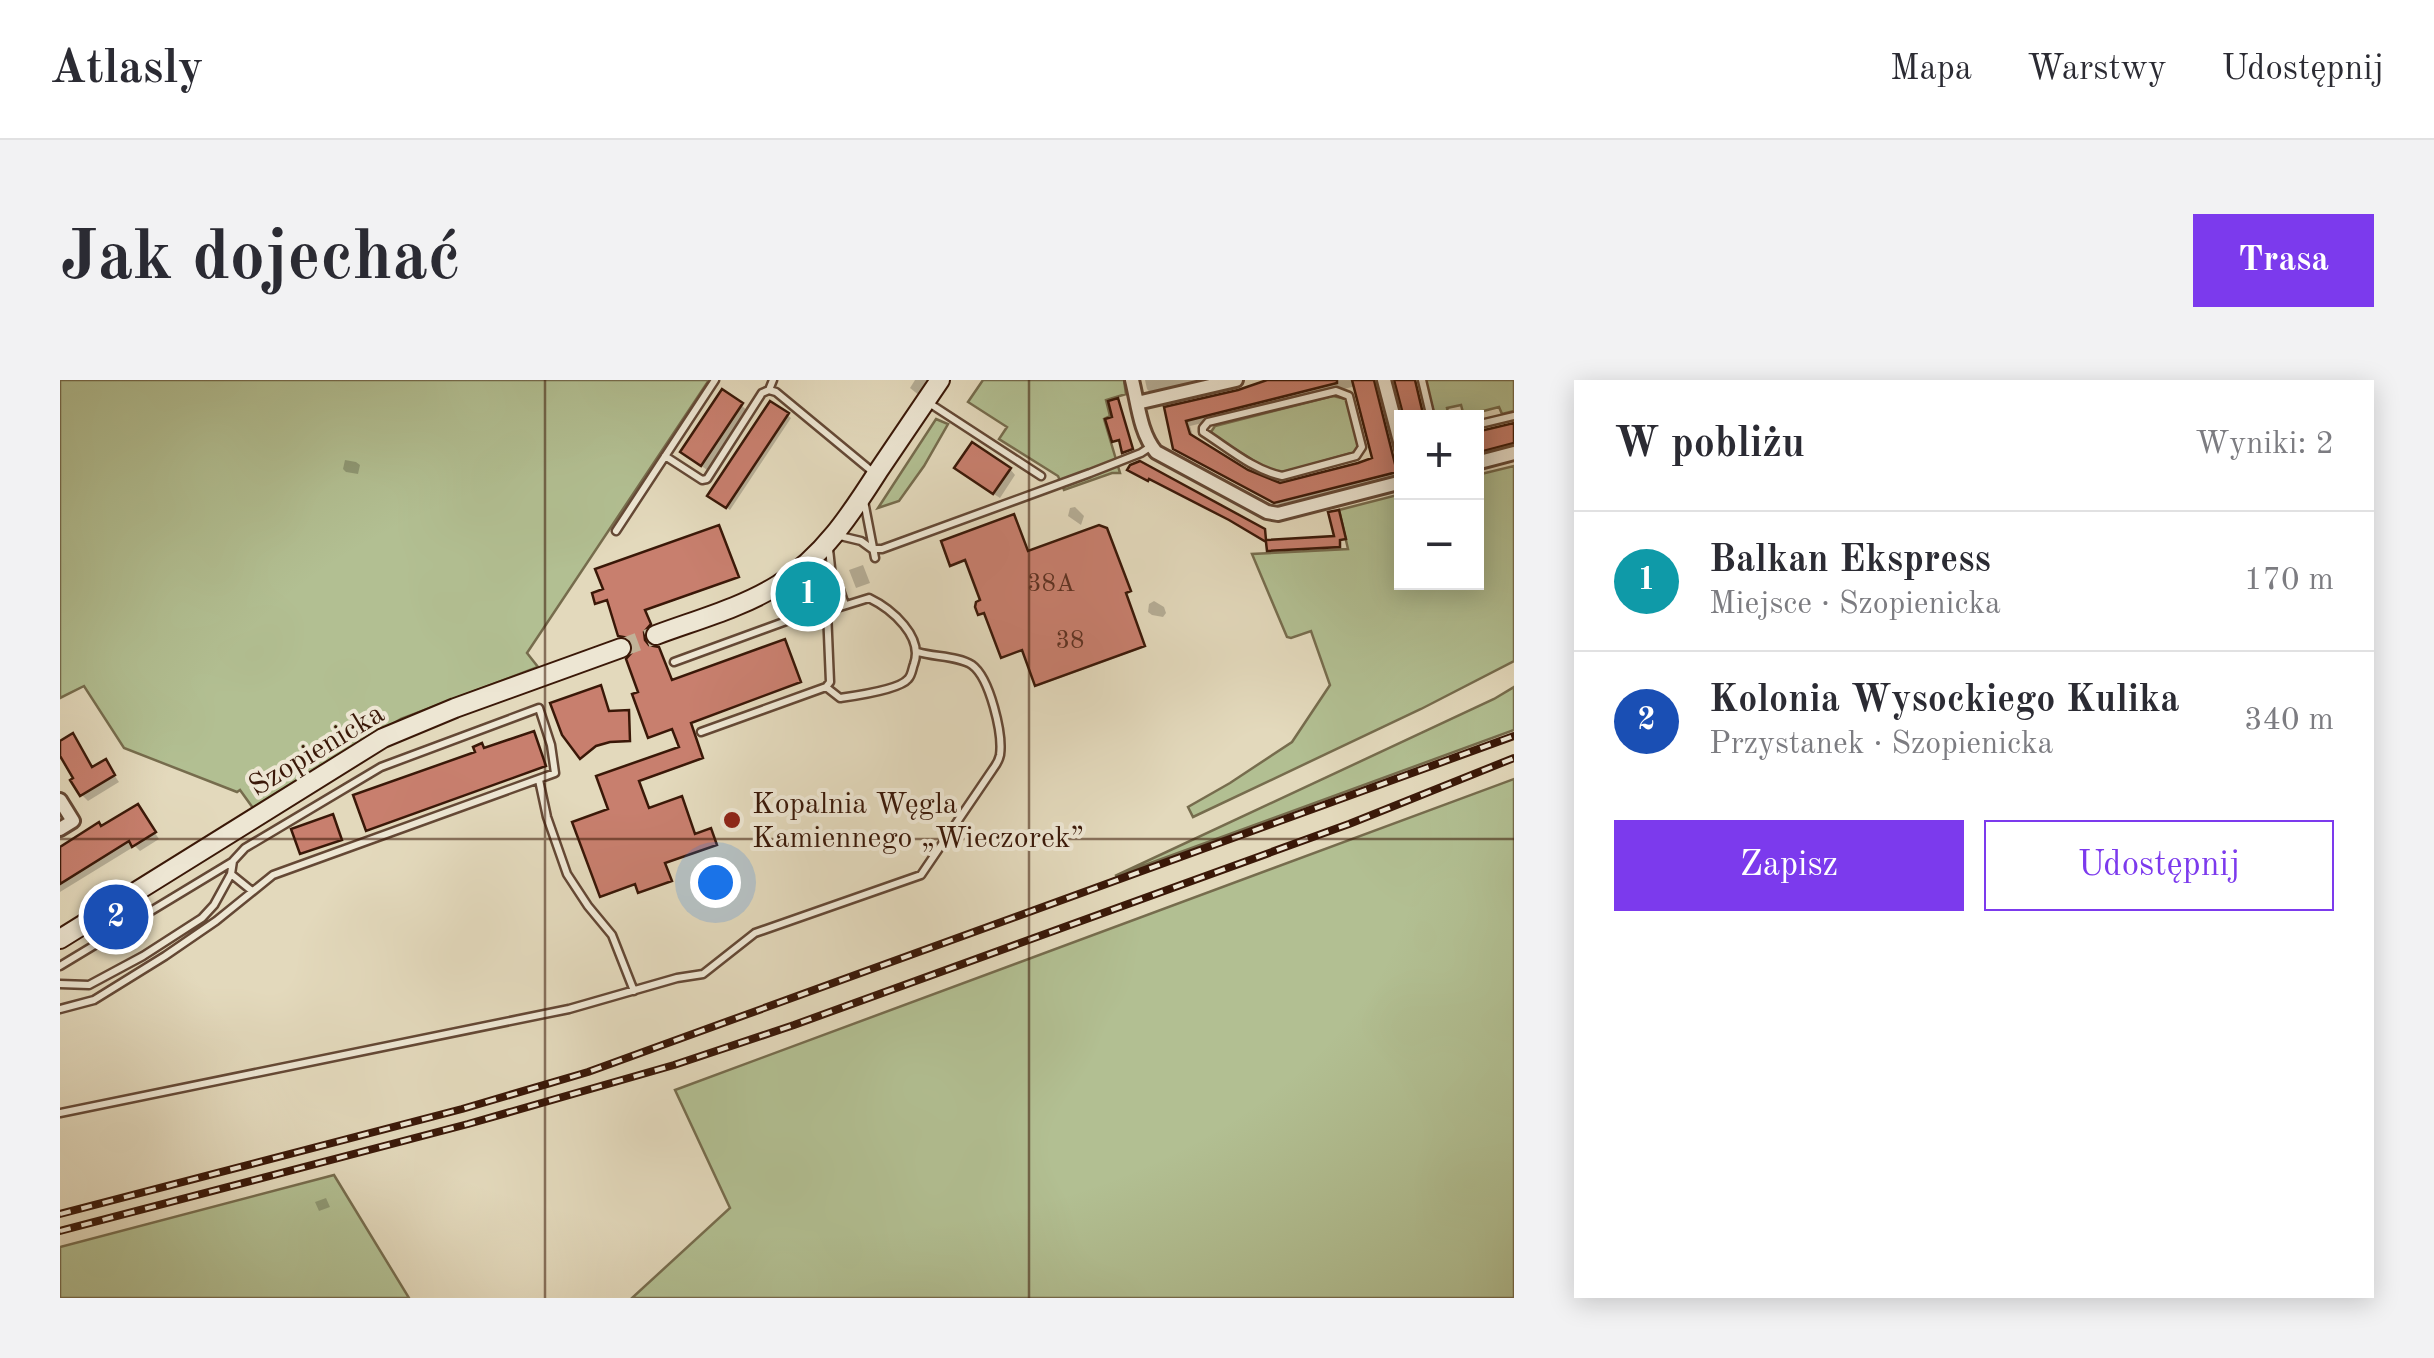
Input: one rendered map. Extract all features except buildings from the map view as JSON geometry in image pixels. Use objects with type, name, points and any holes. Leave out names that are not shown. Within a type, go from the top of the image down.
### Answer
[{"type":"street","points":[[656,636],[753,598],[798,571],[832,538],[864,495],[940,380]]},
{"type":"street","points":[[1132,380],[1151,447],[1163,457],[1222,482],[1272,514],[1329,496],[1394,484]]},
{"type":"street","points":[[1384,380],[1394,401],[1389,422],[1394,433]]},
{"type":"street","points":[[1137,402],[1224,384]]},
{"type":"street","points":[[1484,461],[1514,453]]},
{"type":"street","name":"Szopienicka","points":[[60,939],[382,738],[621,648]]},
{"type":"street","points":[[60,800],[73,821],[60,829]]},
{"type":"lane","points":[[616,531],[714,380]]},
{"type":"lane","points":[[770,390],[773,380]]},
{"type":"lane","points":[[1422,380],[1422,394],[1429,410]]},
{"type":"lane","points":[[664,456],[702,480],[707,479],[762,393],[770,390],[876,475]]},
{"type":"lane","points":[[1321,391],[1336,391],[1349,396],[1362,429],[1361,452],[1322,468],[1282,476],[1264,471],[1203,432],[1205,424],[1321,391]]},
{"type":"lane","points":[[926,400],[1041,476]]},
{"type":"lane","points":[[1484,423],[1514,416]]},
{"type":"lane","points":[[874,554],[1090,474],[1151,447]]},
{"type":"lane","points":[[864,495],[874,554]]},
{"type":"lane","points":[[845,605],[832,577],[832,538],[861,540],[874,554]]},
{"type":"lane","points":[[798,571],[820,578],[832,577]]},
{"type":"lane","points":[[674,662],[811,612],[869,598],[880,603],[914,640],[918,652],[908,679],[840,698],[826,687]]},
{"type":"lane","points":[[701,732],[826,687],[830,682],[827,611]]},
{"type":"lane","points":[[60,1113],[569,1010],[703,974],[755,933],[921,875],[1000,757],[995,711],[975,667],[964,661],[918,652]]},
{"type":"lane","points":[[60,966],[381,768],[539,708],[555,773],[274,874],[216,922],[94,1000],[60,1008]]},
{"type":"lane","points":[[539,780],[567,874],[612,936],[634,992]]},
{"type":"lane","points":[[60,984],[89,985],[202,918],[231,874],[233,861]]},
{"type":"lane","points":[[231,874],[252,892]]},
{"type":"green space","points":[[60,380],[709,380],[527,653],[538,667],[401,719],[253,808],[240,790],[124,748],[84,686],[60,698]]},
{"type":"green space","points":[[983,380],[1124,380],[1126,394],[1106,400],[1110,416],[1104,419],[1120,473],[1064,490],[1058,476],[999,439],[1007,427],[968,402]]},
{"type":"green space","points":[[1425,380],[1514,380],[1514,411],[1502,414],[1499,407],[1462,410],[1461,405],[1433,410]]},
{"type":"green space","points":[[1333,396],[1346,399],[1348,404],[1360,445],[1355,452],[1281,473],[1269,470],[1211,432],[1215,426]]},
{"type":"green space","points":[[936,419],[948,424],[924,466],[899,501],[878,508]]},
{"type":"green space","points":[[1514,466],[1514,661],[1193,817],[1188,807],[1292,742],[1330,685],[1311,631],[1287,637],[1252,554],[1348,549],[1339,510],[1394,496],[1394,590],[1484,590],[1484,473]]},
{"type":"green space","points":[[1514,687],[1514,730],[1115,876],[1494,699]]},
{"type":"green space","points":[[1514,779],[1514,1298],[632,1298],[730,1208],[675,1090]]},
{"type":"green space","points":[[334,1175],[409,1298],[60,1298],[60,1247]]},
{"type":"tunnel","points":[[621,648],[656,635]]},
{"type":"railway","points":[[60,1214],[462,1109],[588,1072],[1514,736]]},
{"type":"railway","points":[[60,1231],[468,1124],[674,1065],[1349,824],[1514,758]]},
{"type":"place","name":"Balkan Ekspress","points":[[808,594]]},
{"type":"place","name":"Kopalnia Węgla Kamiennego „Wieczorek”","points":[[732,820]]},
{"type":"place","name":"Kolonia Wysockiego Kulika","points":[[116,917]]}]
